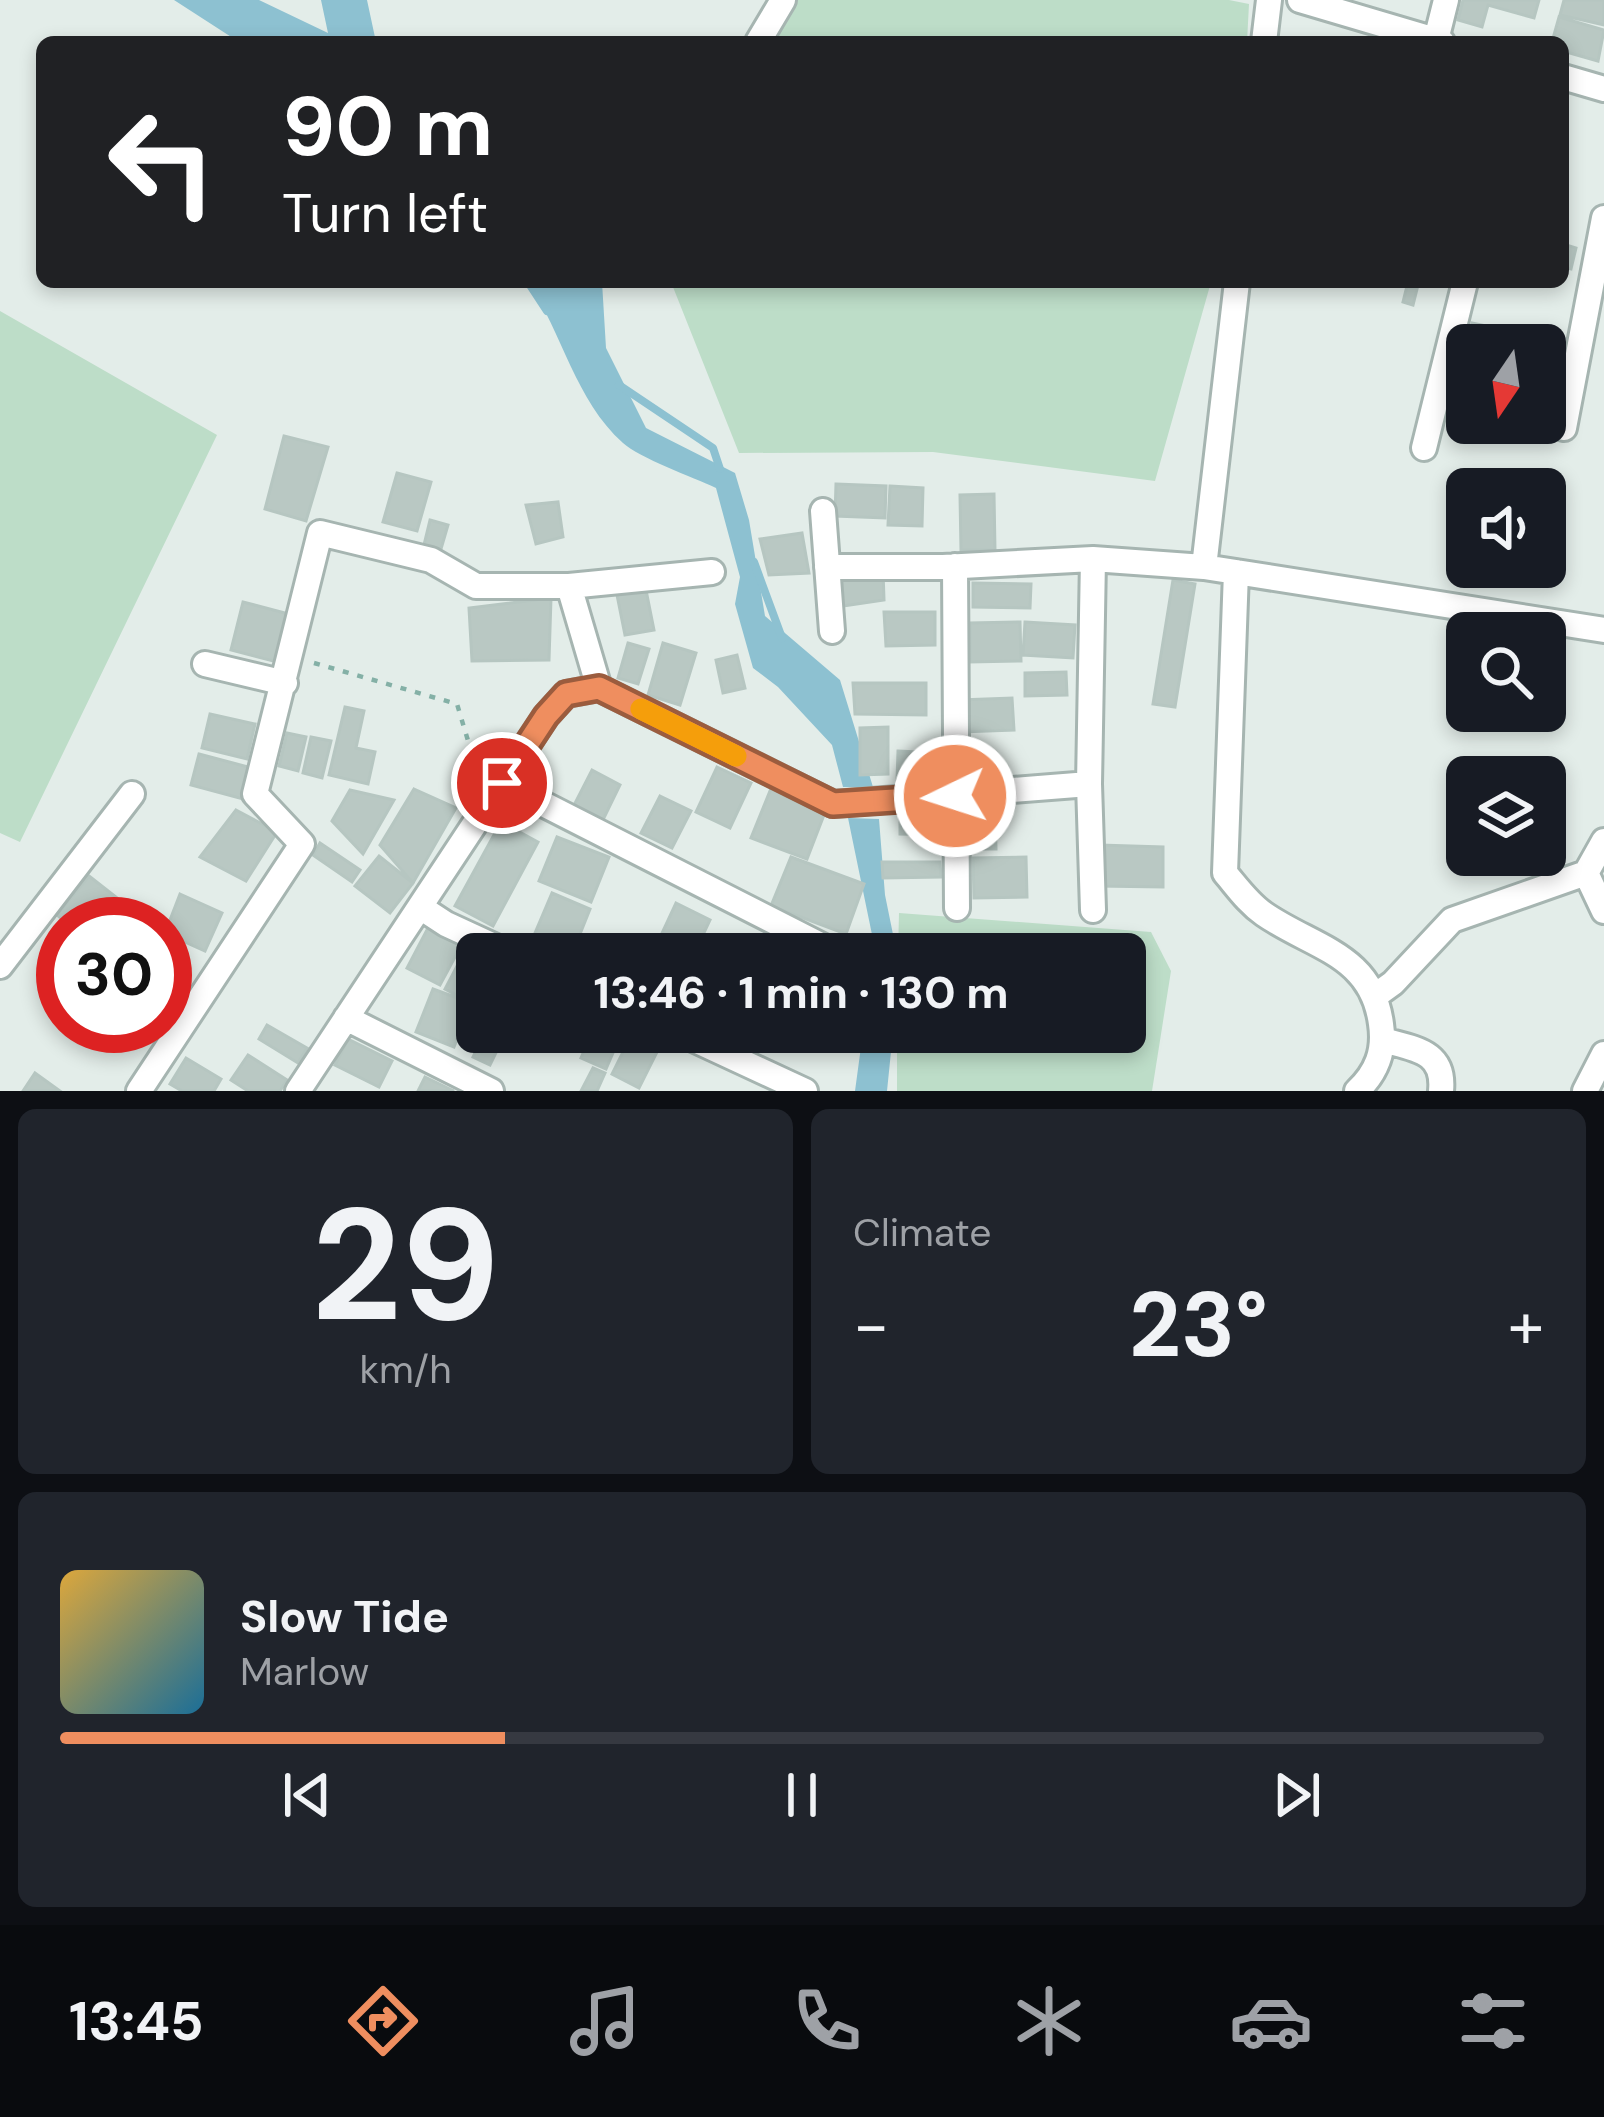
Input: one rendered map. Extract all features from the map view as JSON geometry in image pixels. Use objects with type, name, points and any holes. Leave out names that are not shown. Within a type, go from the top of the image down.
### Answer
[{"type":"street","points":[[762,36],[783,0]]},
{"type":"street","points":[[1265,36],[1269,0]]},
{"type":"street","points":[[1300,0],[1422,36]]},
{"type":"street","points":[[1440,36],[1446,0]]},
{"type":"street","points":[[1569,79],[1604,89]]},
{"type":"street","points":[[1566,418],[1604,218]]},
{"type":"street","points":[[1204,567],[1236,288]]},
{"type":"street","points":[[1424,448],[1464,288]]},
{"type":"street","points":[[824,511],[832,631]]},
{"type":"street","points":[[139,1091],[302,844],[255,794],[320,533],[431,560],[476,586],[569,586],[712,572]]},
{"type":"street","points":[[1093,559],[1093,910]]},
{"type":"street","points":[[827,567],[1093,559],[1204,567],[1604,630]]},
{"type":"street","points":[[955,566],[957,908]]},
{"type":"street","points":[[1236,572],[1225,873],[1265,915],[1311,938],[1359,972],[1375,996],[1383,1040],[1380,1059],[1357,1091]]},
{"type":"street","points":[[569,586],[599,688]]},
{"type":"street","points":[[205,664],[285,683]]},
{"type":"street","points":[[298,1091],[546,716],[566,694],[599,688],[838,804],[1090,784]]},
{"type":"street","points":[[502,783],[797,933]]},
{"type":"street","points":[[0,966],[132,794]]},
{"type":"street","points":[[1375,996],[1393,983],[1437,933],[1466,912],[1586,873],[1604,841]]},
{"type":"street","points":[[1586,873],[1604,911]]},
{"type":"street","points":[[420,907],[466,933]]},
{"type":"street","points":[[346,1018],[491,1091]]},
{"type":"street","points":[[1383,1040],[1428,1053],[1436,1060],[1442,1073],[1441,1091]]},
{"type":"street","points":[[723,1053],[805,1091]]},
{"type":"street","points":[[1585,1091],[1604,1054]]},
{"type":"path","points":[[292,657],[457,704],[469,744],[502,783]]},
{"type":"green space","points":[[797,0],[1229,0],[1249,4],[1247,36],[772,36]]},
{"type":"green space","points":[[673,288],[1209,288],[1155,481],[933,452],[739,453]]},
{"type":"green space","points":[[0,311],[217,435],[20,842],[0,833]]},
{"type":"green space","points":[[899,913],[1151,932],[1171,971],[1152,1091],[897,1091],[897,1053],[1146,1053],[1146,933],[899,933]]},
{"type":"water","points":[[174,0],[259,0],[328,33],[321,0],[367,0],[375,36],[230,36]]},
{"type":"water","points":[[531,288],[602,288],[606,348],[646,428],[735,473],[749,520],[765,616],[840,680],[873,787],[843,787],[832,745],[778,687],[753,668],[735,604],[740,577],[716,488],[623,443],[581,387]]},
{"type":"water","points":[[848,818],[879,819],[893,933],[872,933]]},
{"type":"water","points":[[860,1053],[891,1053],[887,1091],[855,1091]]},
{"type":"building","points":[[1463,0],[1539,0],[1534,18],[1488,5],[1482,27],[1458,20]]},
{"type":"building","points":[[1564,0],[1604,0],[1604,25],[1560,15]]},
{"type":"building","points":[[1559,17],[1604,30],[1598,61],[1569,53],[1569,36],[1554,36]]},
{"type":"building","points":[[1569,246],[1576,248],[1569,268]]},
{"type":"building","points":[[1406,288],[1417,289],[1413,305],[1403,302]]},
{"type":"building","points":[[284,436],[328,447],[306,521],[265,509]]},
{"type":"building","points":[[397,473],[431,482],[417,531],[383,522]]},
{"type":"building","points":[[836,484],[886,486],[885,518],[835,516]]},
{"type":"building","points":[[890,486],[923,488],[922,526],[888,525]]},
{"type":"building","points":[[994,494],[995,550],[961,550],[960,495]]},
{"type":"building","points":[[558,502],[563,537],[536,544],[526,505]]},
{"type":"building","points":[[430,520],[448,525],[441,549],[424,545]]},
{"type":"building","points":[[802,533],[809,573],[769,575],[760,539]]},
{"type":"building","points":[[883,571],[884,600],[843,606],[840,572]]},
{"type":"building","points":[[1173,580],[1195,584],[1175,707],[1153,704]]},
{"type":"building","points":[[973,583],[1031,584],[1030,608],[973,607]]},
{"type":"building","points":[[646,590],[654,630],[625,635],[617,595]]},
{"type":"building","points":[[551,598],[549,660],[472,661],[469,608]]},
{"type":"building","points":[[243,602],[289,614],[277,662],[231,650]]},
{"type":"building","points":[[884,612],[935,612],[935,645],[886,646]]},
{"type":"building","points":[[1020,622],[1021,661],[970,662],[970,623]]},
{"type":"building","points":[[1025,622],[1075,625],[1073,658],[1023,655]]},
{"type":"building","points":[[628,643],[649,649],[638,684],[618,678]]},
{"type":"building","points":[[663,643],[696,653],[680,705],[648,695]]},
{"type":"building","points":[[737,655],[745,688],[723,693],[716,660]]},
{"type":"building","points":[[1066,672],[1067,695],[1025,696],[1025,673]]},
{"type":"building","points":[[853,683],[926,683],[926,715],[855,714]]},
{"type":"building","points":[[1012,698],[1014,730],[961,732],[960,700]]},
{"type":"building","points":[[345,707],[364,711],[356,748],[375,752],[368,784],[329,775]]},
{"type":"building","points":[[210,714],[255,724],[247,759],[202,748]]},
{"type":"building","points":[[888,727],[888,774],[860,775],[860,728]]},
{"type":"building","points":[[287,733],[306,737],[298,771],[279,766]]},
{"type":"building","points":[[311,737],[331,741],[322,778],[303,773]]},
{"type":"building","points":[[898,751],[937,753],[935,782],[897,780]]},
{"type":"building","points":[[199,754],[252,768],[243,799],[191,785]]},
{"type":"building","points":[[717,767],[751,783],[730,828],[696,812]]},
{"type":"building","points":[[592,770],[620,785],[601,824],[572,809]]},
{"type":"building","points":[[772,786],[827,807],[807,859],[751,838]]},
{"type":"building","points":[[414,789],[456,808],[413,883],[380,845]]},
{"type":"building","points":[[350,790],[394,800],[363,854],[332,821]]},
{"type":"building","points":[[660,796],[691,811],[672,848],[641,833]]},
{"type":"building","points":[[967,806],[995,806],[996,849],[968,849]]},
{"type":"building","points":[[236,810],[277,832],[246,881],[200,857]]},
{"type":"building","points":[[900,819],[940,820],[939,835],[900,834]]},
{"type":"building","points":[[501,822],[538,842],[493,926],[455,906]]},
{"type":"building","points":[[557,837],[609,857],[591,902],[539,881]]},
{"type":"building","points":[[320,843],[360,870],[352,882],[313,855]]},
{"type":"building","points":[[1099,845],[1163,847],[1163,887],[1098,886]]},
{"type":"building","points":[[379,856],[413,883],[390,913],[355,886]]},
{"type":"building","points":[[791,857],[864,884],[846,933],[771,906]]},
{"type":"building","points":[[1026,857],[1027,897],[974,898],[973,858]]},
{"type":"building","points":[[882,862],[940,862],[941,877],[883,878]]},
{"type":"building","points":[[89,876],[116,897],[72,897]]},
{"type":"building","points":[[552,893],[590,909],[580,933],[535,933]]},
{"type":"building","points":[[192,899],[222,913],[205,951],[192,945]]},
{"type":"building","points":[[676,903],[710,920],[704,933],[662,933]]},
{"type":"building","points":[[429,926],[456,941],[456,955],[440,985],[407,968]]},
{"type":"building","points":[[456,968],[456,995],[445,989]]},
{"type":"building","points":[[433,989],[456,997],[454,1047],[416,1032]]},
{"type":"building","points":[[267,1025],[307,1048],[298,1063],[259,1039]]},
{"type":"building","points":[[348,1039],[392,1061],[379,1087],[335,1065]]},
{"type":"building","points":[[475,1053],[496,1053],[490,1065],[473,1057]]},
{"type":"building","points":[[583,1053],[613,1053],[606,1069],[581,1058]]},
{"type":"building","points":[[622,1053],[656,1053],[639,1088],[612,1074]]},
{"type":"building","points":[[248,1055],[287,1080],[280,1091],[248,1091],[231,1080]]},
{"type":"building","points":[[186,1058],[221,1079],[214,1091],[182,1091],[170,1084]]},
{"type":"building","points":[[593,1068],[605,1073],[597,1091],[581,1091]]},
{"type":"building","points":[[35,1073],[60,1091],[23,1091]]},
{"type":"building","points":[[425,1077],[454,1091],[418,1091]]},
{"type":"waterway","points":[[532,288],[547,311]]},
{"type":"waterway","points":[[619,385],[713,448],[720,469]]},
{"type":"waterway","points":[[754,562],[782,638]]},
{"type":"slow traffic","points":[[641,709],[736,756]]},
{"type":"route","points":[[502,783],[566,694],[599,688],[833,804],[955,796]]}]
